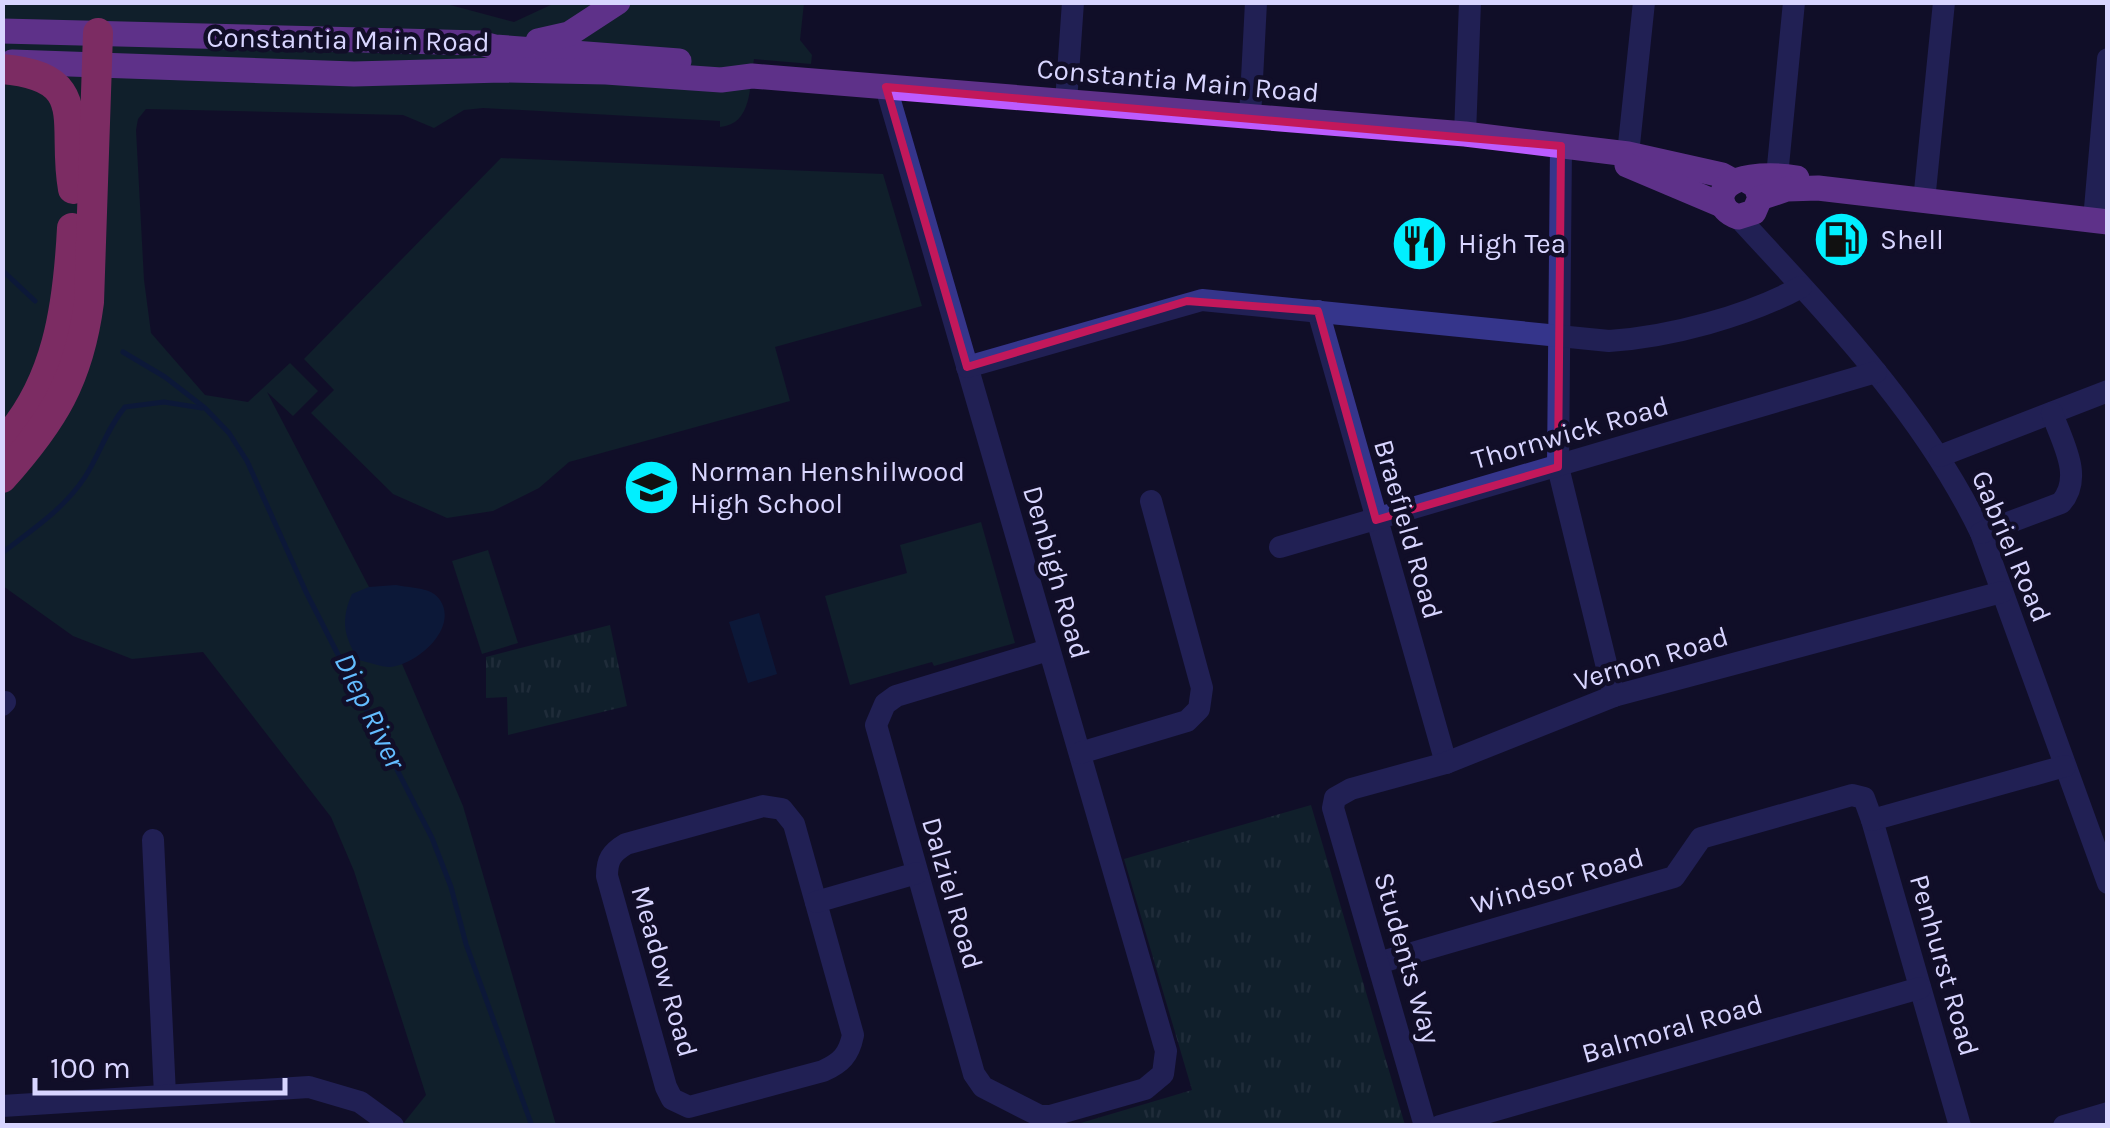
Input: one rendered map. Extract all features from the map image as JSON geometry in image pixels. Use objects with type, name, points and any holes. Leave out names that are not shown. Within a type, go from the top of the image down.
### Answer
[{"type":"highway","points":[[2,444],[35,400],[52,361],[66,299],[89,48]]},
{"type":"highway","points":[[2,478],[58,408],[85,335],[89,302],[89,48]]},
{"type":"highway","points":[[2,66],[41,75],[60,90],[68,113],[74,189]]},
{"type":"main road","points":[[480,43],[558,38],[610,8]]},
{"type":"main road","points":[[502,70],[550,62],[576,51],[610,8]]},
{"type":"main road","name":"Constantia Main Road","points":[[2,32],[89,48],[354,74],[502,70],[721,80],[752,76],[1464,134],[1628,154],[1722,175],[1743,198]]},
{"type":"main road","name":"Constantia Main Road","points":[[2,66],[89,48],[480,43],[495,48],[576,51],[721,65],[752,76]]},
{"type":"main road","name":"Constantia Main Road","points":[[1600,151],[1743,198]]},
{"type":"main road","points":[[1743,198],[1777,176],[1924,201],[2100,221]]},
{"type":"main road","points":[[1743,198],[1796,188],[1855,191]]},
{"type":"street","points":[[1066,102],[1074,2]]},
{"type":"street","points":[[1250,116],[1256,2]]},
{"type":"street","points":[[1464,134],[1470,2]]},
{"type":"street","points":[[1628,154],[1644,2]]},
{"type":"street","points":[[1777,176],[1794,2]]},
{"type":"street","points":[[1924,201],[1944,2]]},
{"type":"street","points":[[2100,221],[2108,59]]},
{"type":"street","name":"Denbigh Road","points":[[886,87],[1166,1052],[1163,1074],[1145,1089],[1050,1116],[1032,1114],[1004,1098]]},
{"type":"street","points":[[1561,146],[1558,467],[1614,696]]},
{"type":"street","name":"Gabriel Road","points":[[1743,198],[1795,280],[1876,372],[1940,456],[1981,533],[2108,883]]},
{"type":"street","points":[[967,368],[1187,302],[1216,300],[1609,341],[1669,333],[1768,303],[1795,280]]},
{"type":"street","name":"Braefield Road","points":[[1318,311],[1446,763]]},
{"type":"street","name":"Thornwick Road","points":[[1280,546],[1876,372]]},
{"type":"street","points":[[1940,456],[2108,391]]},
{"type":"street","points":[[1981,533],[2060,503],[2067,496],[2073,479],[2071,466],[2052,413]]},
{"type":"street","points":[[1080,754],[1186,722],[1201,705],[1202,688],[1150,501]]},
{"type":"street","name":"Vernon Road","points":[[1333,808],[1340,794],[1446,763],[1614,696],[2002,592]]},
{"type":"street","name":"Dalziel Road","points":[[1004,1098],[983,1087],[974,1074],[876,725],[885,704],[896,696],[1048,650]]},
{"type":"street","points":[[1872,820],[2064,766]]},
{"type":"street","name":"Windsor Road","points":[[1378,963],[1674,878],[1701,838],[1852,795],[1864,798],[1872,820]]},
{"type":"street","name":"Meadow Road","points":[[774,806],[789,814],[794,824],[816,902],[853,1035],[846,1058],[824,1071],[702,1105],[680,1104],[666,1087],[607,876],[607,863],[614,851],[626,844],[774,806]]},
{"type":"street","name":"Students Way","points":[[1333,808],[1425,1126]]},
{"type":"street","name":"Penhurst Road","points":[[1872,820],[1960,1126]]},
{"type":"street","points":[[153,840],[165,1095]]},
{"type":"street","points":[[816,902],[916,874]]},
{"type":"street","name":"Balmoral Road","points":[[1440,1126],[1920,988]]},
{"type":"street","points":[[2,1106],[310,1087],[360,1102],[393,1126]]},
{"type":"street","points":[[2064,1126],[2108,1113]]},
{"type":"highlighted area","points":[[886,87],[1561,146],[1558,467],[1376,520],[1318,311],[1187,301],[967,367]]},
{"type":"green space","points":[[439,2],[514,22],[555,3],[804,3],[800,40],[812,55],[811,64],[754,59],[744,111],[739,119],[720,127],[720,121],[483,108],[464,110],[434,128],[403,115],[146,109],[138,119],[144,280],[151,333],[205,395],[248,402],[290,363],[318,391],[293,416],[267,392],[369,587],[463,806],[556,1125],[402,1125],[426,1095],[354,871],[331,817],[203,652],[132,659],[73,636],[3,586],[3,3]]},
{"type":"green space","points":[[501,158],[883,174],[922,306],[775,347],[790,401],[569,462],[539,488],[493,511],[447,518],[393,494],[311,413],[334,390],[304,359]]},
{"type":"green space","points":[[981,522],[1015,643],[850,685],[825,596],[907,573],[900,545]]},
{"type":"green space","points":[[488,550],[518,643],[482,654],[452,561]]},
{"type":"green space","points":[[610,625],[627,706],[508,735],[507,697],[486,698],[486,657]]},
{"type":"green space","points":[[1311,805],[1405,1125],[1074,1125],[1192,1090],[1124,859]]},
{"type":"water","points":[[396,585],[426,590],[440,600],[444,622],[439,633],[422,653],[400,665],[386,667],[359,660],[345,627],[352,594],[369,587]]},
{"type":"water","points":[[759,613],[777,674],[748,683],[729,622]]},
{"type":"waterway","name":"Diep River","points":[[2,270],[35,301]]},
{"type":"waterway","name":"Diep River","points":[[123,352],[165,377],[205,408],[229,433],[247,461],[306,592],[432,838],[532,1126]]},
{"type":"waterway","points":[[2,553],[77,489],[125,407],[164,402],[202,408]]},
{"type":"place","name":"Shell","points":[[1841,239]]},
{"type":"place","name":"High Tea","points":[[1419,243]]},
{"type":"place","name":"Norman Henshilwood High School","points":[[651,487]]}]
